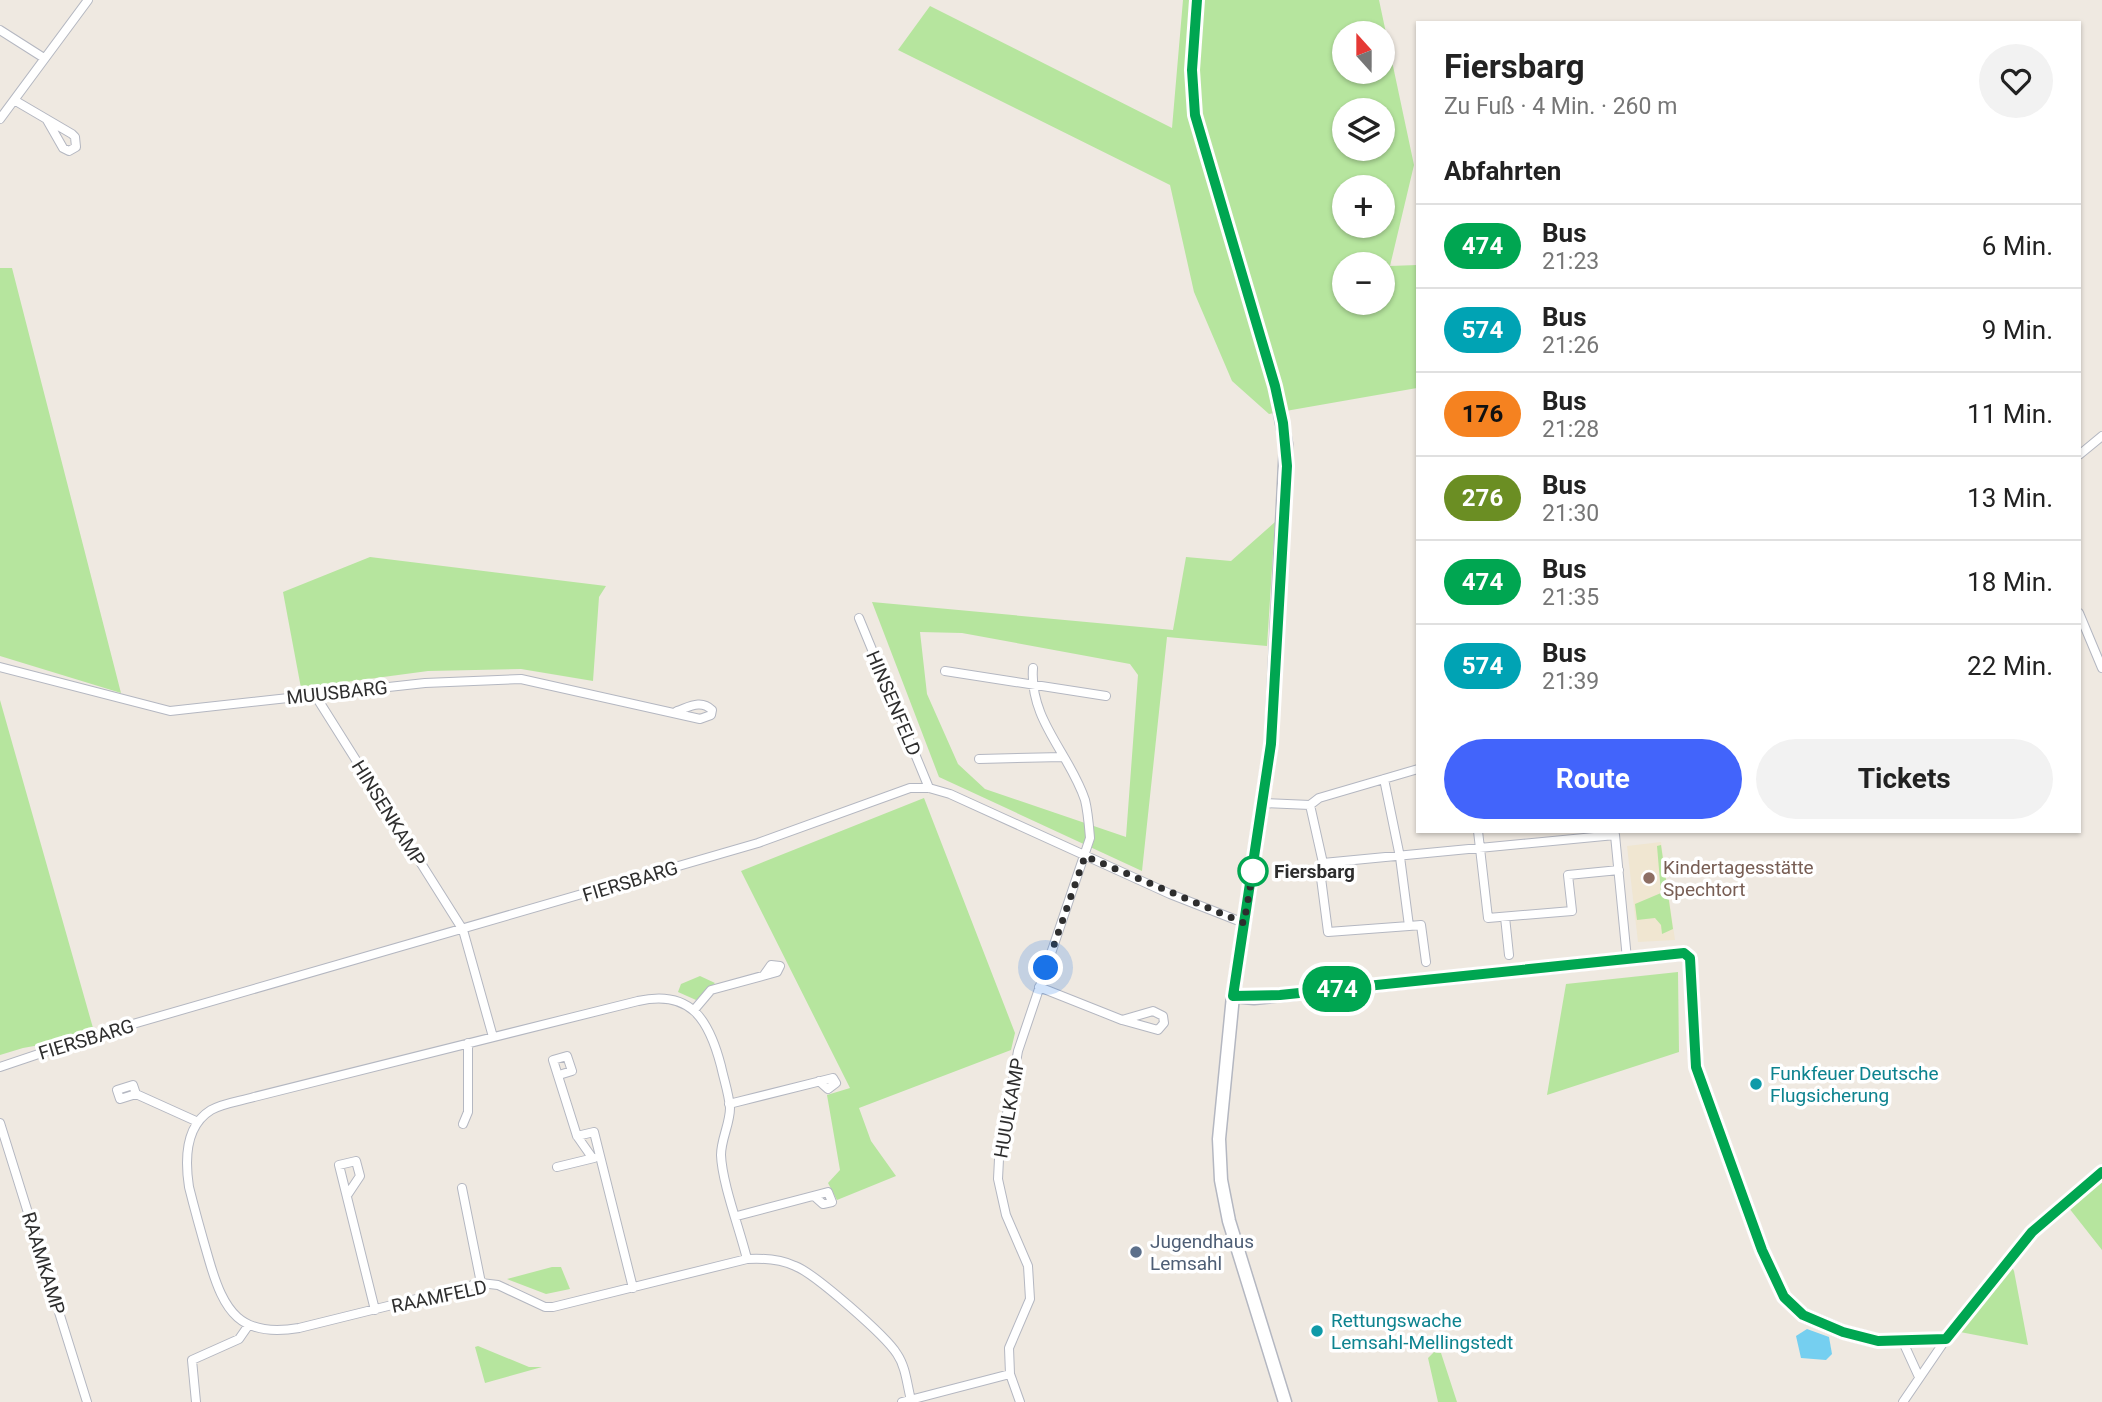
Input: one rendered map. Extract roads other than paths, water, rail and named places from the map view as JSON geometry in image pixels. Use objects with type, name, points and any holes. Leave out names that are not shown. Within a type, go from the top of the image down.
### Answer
[{"type":"main road","points":[[1197,0],[1192,70],[1195,115],[1275,386],[1286,444],[1275,699],[1263,803],[1233,996],[1220,1111],[1221,1180],[1236,1250],[1285,1402]]},
{"type":"main road","points":[[1233,996],[1280,995],[1684,953],[1690,958],[1696,1067],[1762,1250],[1784,1297],[1803,1315],[1843,1332],[1878,1341],[1946,1339],[2025,1240],[2102,1172]]},
{"type":"street","points":[[0,119],[88,0]]},
{"type":"street","points":[[0,30],[44,58]]},
{"type":"street","points":[[14,100],[47,120]]},
{"type":"street","points":[[2081,453],[2102,436]]},
{"type":"street","name":"HINSENFELD","points":[[859,618],[929,788]]},
{"type":"street","points":[[2081,618],[2102,668]]},
{"type":"street","name":"MUUSBARG","points":[[0,667],[170,711],[425,683],[521,679],[677,711]]},
{"type":"street","points":[[1031,684],[1033,668]]},
{"type":"street","points":[[945,671],[1106,696]]},
{"type":"street","name":"HUULKAMP","points":[[1020,1402],[1010,1374],[1009,1348],[1030,1299],[1028,1266],[1006,1214],[998,1179],[999,1158],[1018,1051],[1090,838],[1085,802],[1038,708],[1031,684]]},
{"type":"street","name":"HINSENKAMP","points":[[315,695],[463,930],[493,1037]]},
{"type":"street","points":[[979,759],[1063,757]]},
{"type":"street","points":[[1263,803],[1310,805],[1319,798],[1416,770]]},
{"type":"street","points":[[1384,779],[1400,857],[1409,926]]},
{"type":"street","points":[[929,788],[1244,923]]},
{"type":"street","name":"FIERSBARG","points":[[0,1067],[95,1035],[758,843],[900,790],[929,788]]},
{"type":"street","points":[[1310,805],[1323,863],[1321,877],[1328,932],[1421,925],[1426,962]]},
{"type":"street","points":[[1478,833],[1488,918],[1572,911],[1568,875],[1619,870]]},
{"type":"street","points":[[1323,863],[1480,849],[1565,835],[1615,835],[1627,958]]},
{"type":"street","points":[[1505,917],[1509,955]]},
{"type":"street","points":[[694,1010],[711,990],[764,975]]},
{"type":"street","points":[[1039,987],[1122,1020]]},
{"type":"street","points":[[196,1402],[192,1360],[239,1339],[248,1325],[232,1314],[217,1289],[189,1187],[186,1170],[189,1139],[198,1122],[211,1110],[254,1097],[654,998],[674,1000],[694,1010],[712,1034],[729,1104],[721,1155],[747,1259]]},
{"type":"street","points":[[463,1124],[468,1112],[468,1043]]},
{"type":"street","points":[[559,1075],[577,1136],[600,1164]]},
{"type":"street","points":[[729,1104],[819,1081]]},
{"type":"street","points":[[136,1094],[198,1122]]},
{"type":"street","name":"RAAMKAMP","points":[[0,1123],[87,1402]]},
{"type":"street","points":[[577,1136],[594,1132],[633,1288]]},
{"type":"street","points":[[557,1167],[591,1156]]},
{"type":"street","points":[[462,1188],[481,1283]]},
{"type":"street","points":[[348,1194],[375,1310]]},
{"type":"street","points":[[737,1216],[814,1196]]},
{"type":"street","name":"RAAMFELD","points":[[248,1325],[283,1331],[481,1283],[498,1285],[545,1307],[747,1259],[779,1261],[814,1276],[894,1349],[902,1365],[906,1401]]},
{"type":"street","points":[[1902,1402],[1946,1339]]},
{"type":"street","points":[[1903,1342],[1919,1377]]},
{"type":"street","points":[[906,1401],[1010,1374]]},
{"type":"water","points":[[1807,1329],[1829,1337],[1832,1354],[1826,1360],[1801,1358],[1796,1336]]},
{"type":"place","name":"Fiersbarg","points":[[1253,871]]},
{"type":"place","name":"Kindertagesstätte Spechtort","points":[[1649,878]]},
{"type":"place","name":"Funkfeuer Deutsche Flugsicherung","points":[[1756,1084]]},
{"type":"place","name":"Jugendhaus Lemsahl","points":[[1136,1252]]},
{"type":"place","name":"Rettungswache Lemsahl-Mellingstedt","points":[[1317,1331]]}]
